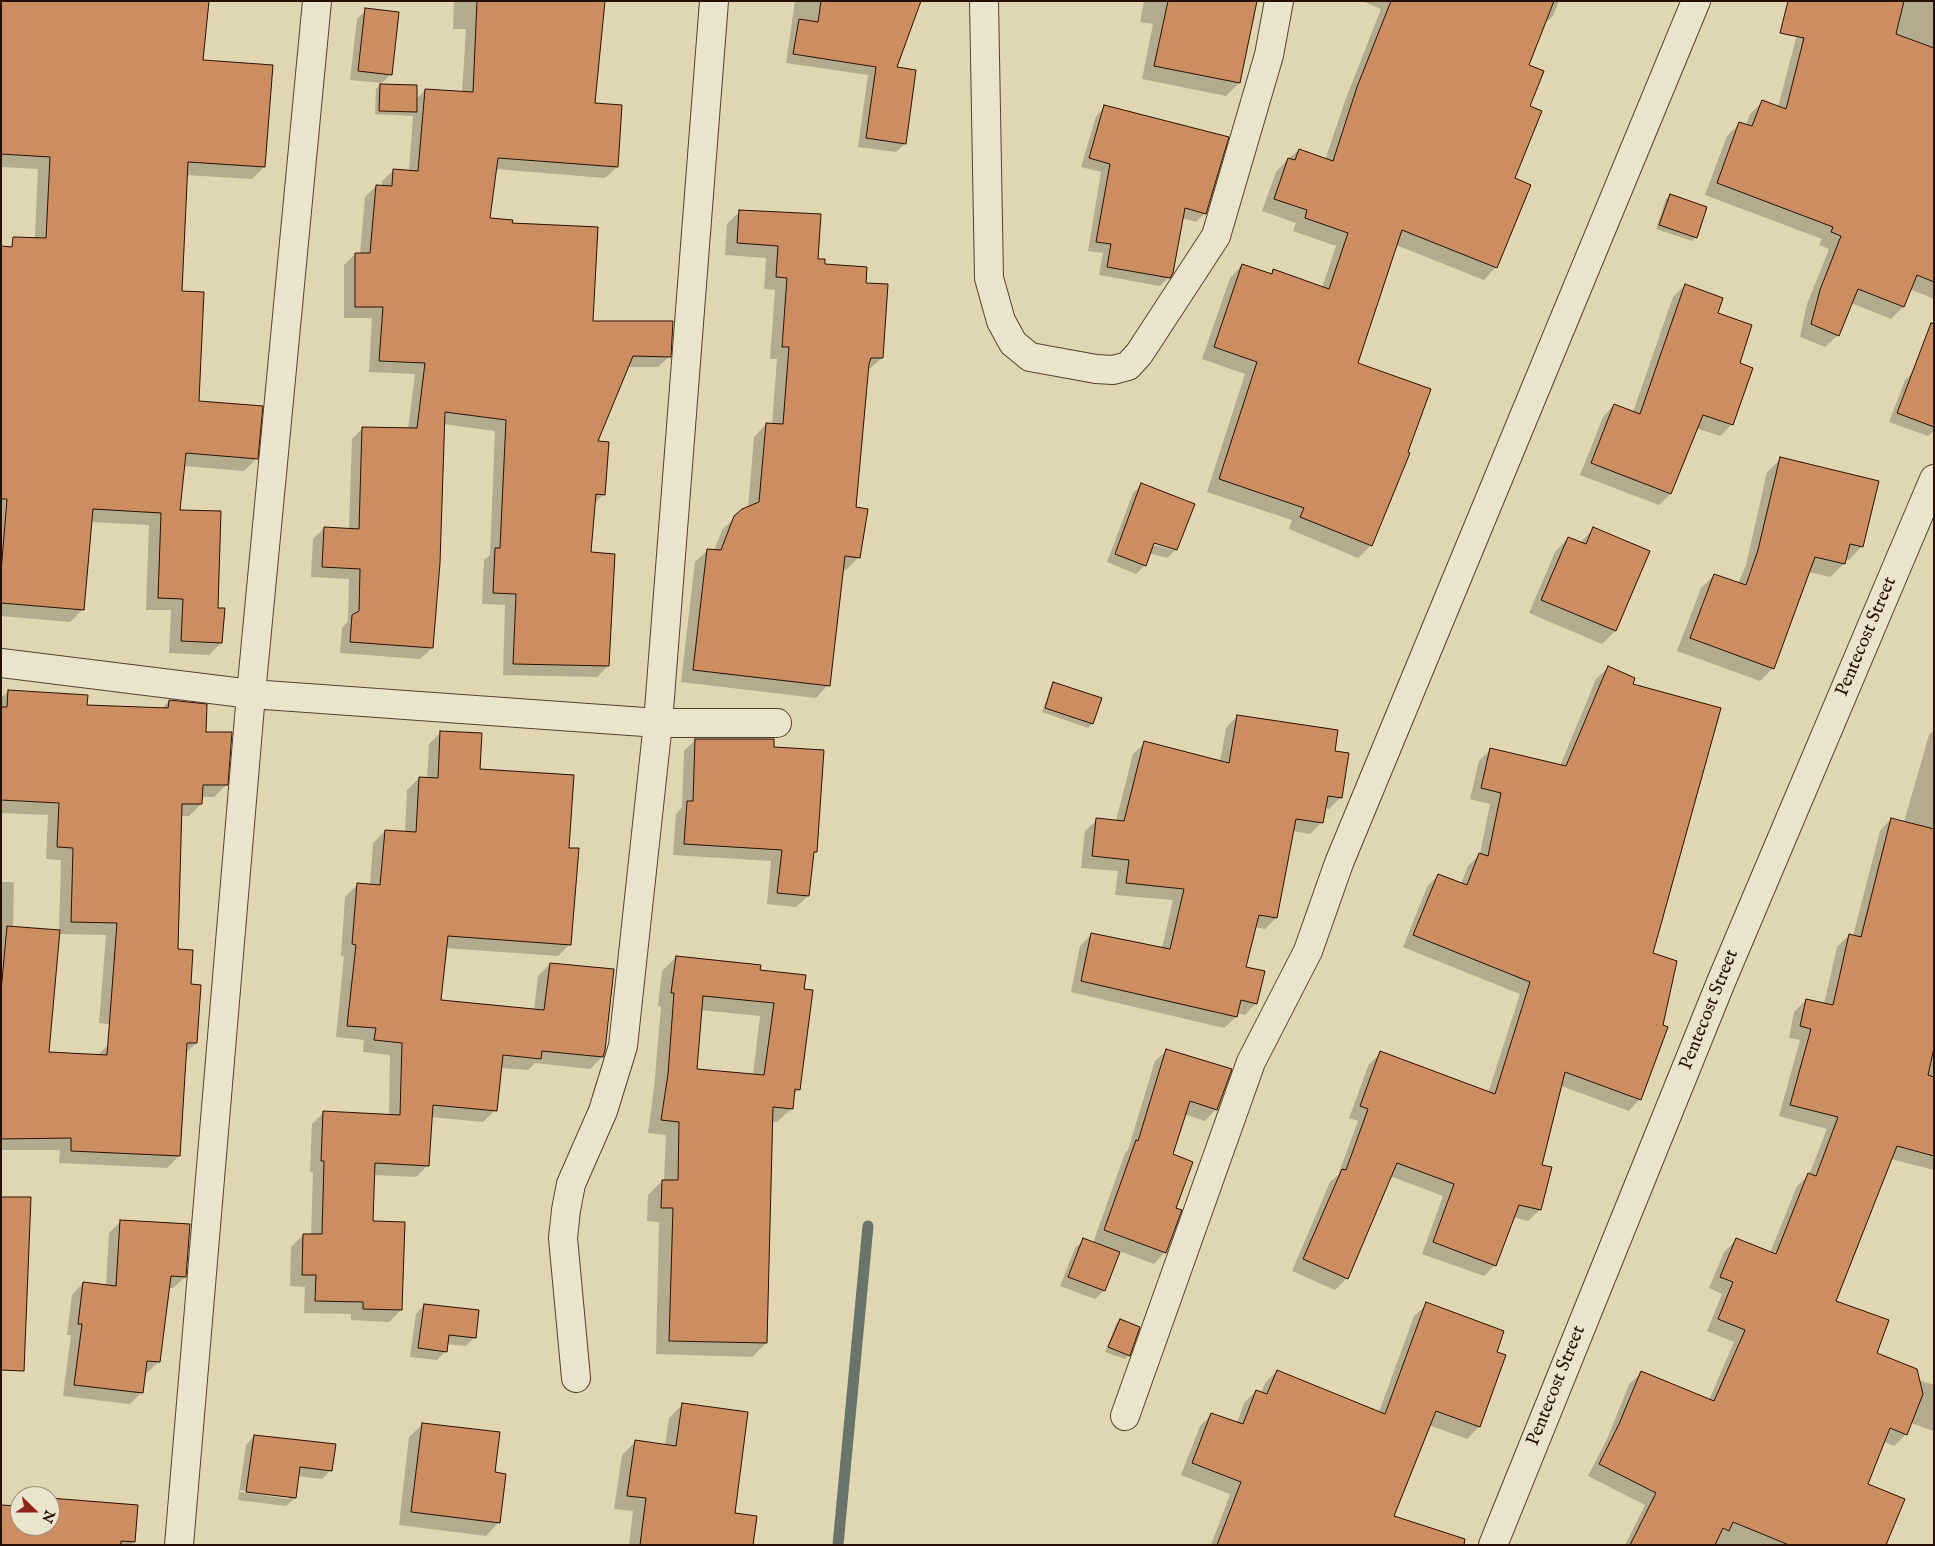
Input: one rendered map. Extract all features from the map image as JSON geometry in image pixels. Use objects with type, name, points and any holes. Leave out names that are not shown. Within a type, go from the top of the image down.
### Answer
[{"type":"street","points":[[179,1545],[251,694],[317,1]]},
{"type":"street","points":[[576,1378],[563,1238],[571,1184],[603,1111],[623,1046],[658,724],[714,1]]},
{"type":"street","points":[[984,1],[989,278],[1000,321],[1013,343],[1030,357],[1096,369],[1114,370],[1128,366],[1139,354],[1216,236],[1270,54],[1278,1]]},
{"type":"street","points":[[1125,1416],[1251,1062],[1308,952],[1339,863],[1696,1]]},
{"type":"street","name":"Pentecost Street","points":[[1493,1545],[1721,982],[1934,479]]},
{"type":"street","points":[[1,663],[251,694],[658,724],[777,723]]},
{"type":"building","points":[[1,1],[209,1],[203,60],[273,65],[265,167],[188,162],[182,291],[204,292],[199,401],[263,406],[258,459],[186,453],[180,510],[221,511],[218,608],[225,608],[222,643],[181,641],[183,599],[158,598],[161,513],[93,509],[84,610],[1,603],[1,572],[7,499],[1,499],[1,246],[12,247],[13,237],[46,238],[50,157],[1,154]]},
{"type":"building","points":[[477,1],[605,1],[595,103],[622,105],[618,167],[498,158],[490,218],[513,220],[512,223],[598,227],[593,321],[673,321],[671,357],[633,356],[598,441],[609,442],[605,495],[596,494],[591,552],[615,554],[609,666],[513,664],[516,594],[493,593],[495,548],[500,548],[506,420],[445,412],[440,563],[433,648],[350,642],[352,615],[359,611],[360,569],[322,567],[324,527],[359,529],[362,427],[417,428],[425,363],[379,361],[383,307],[355,307],[355,253],[370,253],[376,185],[392,186],[393,169],[418,171],[425,89],[473,92]]},
{"type":"building","points":[[821,1],[921,1],[897,67],[916,70],[906,144],[866,138],[876,67],[793,54],[799,19],[818,22]]},
{"type":"building","points":[[1168,1],[1257,1],[1240,83],[1154,66]]},
{"type":"building","points":[[1391,1],[1554,1],[1529,65],[1544,71],[1530,106],[1542,111],[1515,178],[1531,185],[1497,268],[1402,230],[1358,363],[1431,389],[1408,452],[1410,453],[1372,546],[1300,517],[1304,508],[1219,479],[1257,362],[1214,347],[1242,264],[1272,274],[1273,269],[1329,289],[1348,233],[1305,218],[1307,210],[1274,199],[1288,158],[1295,160],[1299,149],[1333,161],[1357,87]]},
{"type":"building","points":[[1788,1],[1904,1],[1896,34],[1934,48],[1934,282],[1917,275],[1904,307],[1858,289],[1839,336],[1811,324],[1820,290],[1841,236],[1831,232],[1833,227],[1717,183],[1739,122],[1752,126],[1762,100],[1786,109],[1804,38],[1780,33]]},
{"type":"building","points":[[365,8],[399,12],[392,75],[358,71]]},
{"type":"building","points":[[380,84],[417,85],[417,112],[379,111]]},
{"type":"building","points":[[1104,105],[1229,137],[1206,214],[1185,208],[1173,273],[1170,278],[1107,267],[1111,244],[1096,242],[1110,164],[1089,158]]},
{"type":"building","points":[[1670,194],[1707,207],[1697,238],[1659,225]]},
{"type":"building","points":[[739,210],[821,214],[818,259],[825,259],[825,264],[867,267],[866,283],[888,284],[883,358],[871,358],[869,364],[856,507],[868,509],[860,558],[845,556],[830,686],[693,670],[707,549],[721,550],[734,516],[742,509],[759,502],[766,423],[783,424],[789,347],[782,347],[787,278],[776,277],[778,246],[737,243]]},
{"type":"building","points":[[1685,284],[1723,298],[1718,313],[1752,325],[1740,363],[1753,368],[1733,425],[1703,415],[1671,494],[1591,463],[1614,404],[1640,414]]},
{"type":"building","points":[[1931,323],[1934,324],[1934,427],[1897,413]]},
{"type":"building","points":[[1780,457],[1879,481],[1863,547],[1850,544],[1845,564],[1815,557],[1774,669],[1690,638],[1714,574],[1746,585],[1758,550]]},
{"type":"building","points":[[1141,483],[1195,504],[1177,550],[1154,543],[1146,566],[1115,554]]},
{"type":"building","points":[[1593,527],[1650,551],[1616,631],[1541,600],[1568,537],[1586,544]]},
{"type":"building","points":[[1608,666],[1635,678],[1633,684],[1721,708],[1653,953],[1677,961],[1663,1025],[1668,1027],[1641,1100],[1565,1072],[1542,1165],[1552,1167],[1541,1210],[1519,1205],[1496,1266],[1433,1242],[1454,1184],[1397,1163],[1348,1279],[1303,1259],[1342,1169],[1346,1170],[1368,1109],[1360,1106],[1380,1051],[1495,1094],[1530,982],[1413,935],[1438,874],[1467,885],[1479,853],[1488,856],[1501,793],[1481,788],[1490,748],[1566,766]]},
{"type":"building","points":[[1053,682],[1102,698],[1093,724],[1045,708]]},
{"type":"building","points":[[8,690],[88,695],[87,705],[168,708],[169,700],[207,704],[206,732],[232,732],[228,785],[203,785],[202,804],[182,804],[178,949],[193,950],[191,984],[201,985],[197,1043],[187,1043],[180,1156],[71,1151],[71,1138],[1,1139],[1,991],[7,926],[60,930],[49,1052],[107,1055],[117,923],[71,922],[73,848],[57,847],[59,803],[1,800],[1,707],[7,707]]},
{"type":"building","points":[[1237,715],[1338,730],[1335,751],[1349,753],[1342,798],[1328,796],[1323,823],[1296,819],[1277,918],[1259,915],[1246,967],[1265,971],[1257,1004],[1241,1000],[1237,1017],[1081,981],[1091,933],[1170,949],[1184,889],[1126,883],[1129,860],[1092,856],[1096,818],[1124,821],[1144,741],[1229,763]]},
{"type":"building","points":[[440,731],[482,733],[480,769],[574,775],[569,848],[579,848],[571,945],[448,936],[441,1000],[544,1010],[550,963],[614,969],[605,1050],[603,1057],[542,1051],[541,1059],[503,1055],[497,1111],[433,1105],[429,1166],[375,1163],[373,1221],[405,1222],[402,1310],[363,1309],[363,1302],[315,1301],[316,1275],[302,1275],[303,1234],[322,1234],[324,1161],[321,1161],[323,1111],[400,1115],[402,1043],[374,1040],[376,1028],[347,1026],[356,945],[352,944],[357,883],[380,885],[385,830],[416,832],[419,777],[438,778]]},
{"type":"building","points":[[695,739],[774,739],[774,747],[824,750],[817,852],[814,852],[809,896],[777,893],[782,850],[684,844],[687,801],[693,801]]},
{"type":"building","points":[[1891,818],[1934,829],[1934,1048],[1928,1075],[1934,1077],[1934,1156],[1897,1146],[1836,1301],[1889,1320],[1877,1353],[1917,1369],[1923,1394],[1907,1435],[1890,1428],[1868,1484],[1905,1499],[1886,1545],[1789,1545],[1733,1522],[1729,1531],[1723,1528],[1715,1545],[1630,1545],[1656,1493],[1599,1464],[1619,1424],[1641,1371],[1714,1401],[1745,1330],[1718,1319],[1733,1282],[1720,1277],[1736,1238],[1776,1254],[1808,1173],[1816,1176],[1838,1117],[1790,1105],[1811,1029],[1800,1026],[1806,999],[1833,1005],[1849,934],[1861,937]]},
{"type":"building","points":[[676,956],[761,965],[760,970],[806,975],[804,989],[813,990],[800,1090],[795,1089],[793,1109],[773,1107],[767,1343],[669,1341],[673,1208],[661,1208],[662,1180],[678,1180],[679,1122],[661,1120],[668,1074],[674,993],[671,993]],"holes":[[[703,996],[774,1003],[764,1075],[697,1069]]]},
{"type":"building","points":[[1166,1049],[1232,1069],[1217,1110],[1190,1101],[1173,1154],[1193,1162],[1176,1208],[1182,1210],[1166,1253],[1104,1230],[1136,1140],[1138,1141]]},
{"type":"building","points":[[1,1197],[31,1197],[24,1371],[1,1370]]},
{"type":"building","points":[[120,1220],[190,1224],[186,1277],[171,1276],[160,1362],[147,1361],[143,1393],[74,1385],[82,1324],[78,1324],[83,1282],[116,1286]]},
{"type":"building","points":[[1083,1238],[1120,1252],[1105,1291],[1068,1277]]},
{"type":"building","points":[[1426,1302],[1504,1331],[1497,1352],[1506,1355],[1480,1427],[1436,1411],[1394,1516],[1465,1539],[1464,1545],[1217,1545],[1241,1482],[1192,1463],[1211,1413],[1243,1424],[1256,1390],[1267,1394],[1277,1370],[1385,1414]]},
{"type":"building","points":[[424,1304],[479,1310],[476,1338],[449,1335],[447,1352],[418,1348]]},
{"type":"building","points":[[1120,1319],[1140,1327],[1130,1356],[1108,1347]]},
{"type":"building","points":[[682,1403],[748,1412],[735,1513],[757,1516],[753,1545],[640,1545],[646,1498],[627,1496],[635,1440],[676,1446]]},
{"type":"building","points":[[422,1423],[500,1432],[495,1472],[506,1474],[500,1523],[411,1512]]},
{"type":"building","points":[[254,1435],[336,1444],[332,1471],[300,1467],[296,1498],[246,1492]]},
{"type":"building","points":[[60,1499],[138,1505],[135,1542],[121,1541],[121,1545],[1,1545],[1,1505],[10,1505],[10,1536],[60,1536]]},
{"type":"waterway","points":[[838,1545],[868,1226]]}]
